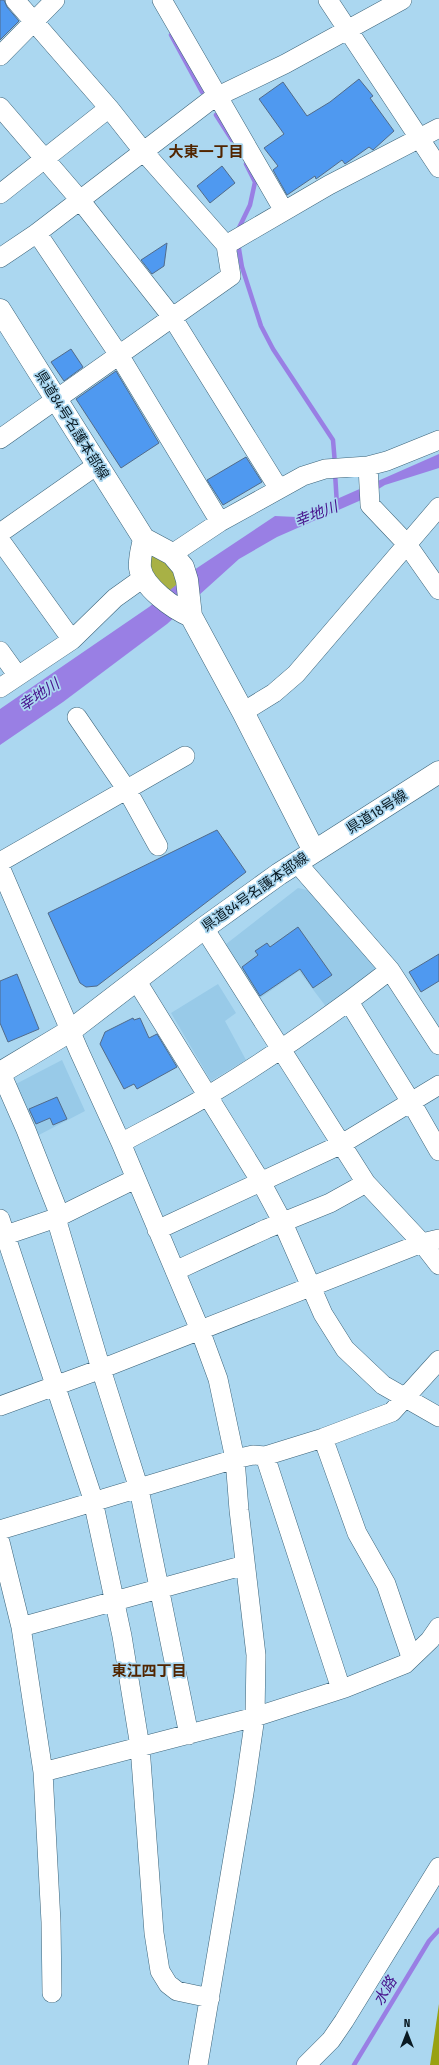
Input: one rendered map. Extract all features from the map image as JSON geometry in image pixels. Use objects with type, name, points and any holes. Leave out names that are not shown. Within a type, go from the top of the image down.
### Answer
[{"type":"main road","name":"県道84号名護本部線","points":[[0,310],[144,539],[172,554],[183,567],[191,616],[243,712],[306,857],[204,928],[70,1031],[0,1073]]},
{"type":"main road","points":[[144,539],[140,568],[143,578],[169,603],[191,616]]},
{"type":"main road","name":"県道18号線","points":[[306,857],[439,772]]},
{"type":"street","points":[[0,440],[231,276],[226,245],[143,151],[109,108],[15,0]]},
{"type":"street","points":[[0,56],[55,0]]},
{"type":"street","points":[[162,0],[216,97],[284,211]]},
{"type":"street","points":[[328,0],[439,168]]},
{"type":"street","points":[[0,258],[37,233],[216,97],[284,64],[402,0]]},
{"type":"street","points":[[0,107],[80,200],[172,317],[279,489]]},
{"type":"street","points":[[0,194],[109,108]]},
{"type":"street","points":[[226,245],[329,185],[439,128]]},
{"type":"street","points":[[37,233],[119,355],[220,522]]},
{"type":"street","points":[[172,554],[220,522],[303,476],[325,469],[367,471],[387,461],[439,440]]},
{"type":"street","points":[[0,533],[97,464]]},
{"type":"street","points":[[367,471],[370,505],[406,543],[439,590]]},
{"type":"street","points":[[243,712],[274,693],[296,674],[406,543],[439,507]]},
{"type":"street","points":[[0,540],[72,640]]},
{"type":"street","points":[[0,688],[72,640],[115,598],[143,578]]},
{"type":"street","points":[[0,651],[18,676]]},
{"type":"street","points":[[77,717],[127,790],[158,846]]},
{"type":"street","points":[[0,862],[185,756]]},
{"type":"street","points":[[306,857],[390,970],[439,1045]]},
{"type":"street","points":[[0,867],[70,1031],[121,1143],[200,1330],[218,1379],[235,1459],[244,1565],[256,1655],[255,1717],[198,2065]]},
{"type":"street","points":[[204,928],[340,1145],[366,1183],[431,1241],[439,1265]]},
{"type":"street","points":[[121,1143],[208,1095],[280,1050],[349,1002],[390,970]]},
{"type":"street","points":[[136,980],[261,1182],[283,1223],[324,1314],[345,1349],[382,1385],[439,1417]]},
{"type":"street","points":[[349,1002],[411,1102],[439,1151]]},
{"type":"street","points":[[0,1073],[26,1130],[58,1217],[101,1369],[139,1489],[189,1735]]},
{"type":"street","points":[[157,1230],[340,1145],[439,1085]]},
{"type":"street","points":[[135,1179],[58,1217],[2,1230],[93,1502],[115,1602],[140,1747],[154,1933],[160,1971],[168,1984],[176,1991],[210,1998]]},
{"type":"street","points":[[175,1271],[266,1229],[330,1203],[366,1183]]},
{"type":"street","points":[[0,1406],[101,1369],[431,1241]]},
{"type":"street","points":[[0,1530],[235,1459],[253,1455],[265,1456],[323,1438],[392,1412],[439,1360]]},
{"type":"street","points":[[323,1438],[357,1533],[386,1584],[411,1657]]},
{"type":"street","points":[[265,1456],[341,1689]]},
{"type":"street","points":[[0,1542],[21,1628],[43,1772],[51,1922],[52,1994]]},
{"type":"street","points":[[21,1628],[160,1590],[244,1565]]},
{"type":"street","points":[[43,1772],[255,1717],[341,1689],[405,1664],[430,1640],[439,1627]]},
{"type":"street","points":[[306,2065],[331,2040],[344,2021],[439,1867]]},
{"type":"shaded area","points":[[298,888],[311,891],[379,972],[327,1008],[299,971],[256,1001],[221,948]]},
{"type":"shaded area","points":[[218,984],[236,1013],[225,1021],[246,1060],[211,1081],[171,1013]]},
{"type":"shaded area","points":[[62,1060],[85,1111],[35,1137],[10,1087]]},
{"type":"shaded area","points":[[439,2004],[439,2065],[430,2065]]},
{"type":"green space","points":[[150,553],[178,569],[177,598],[149,579]]},
{"type":"water","name":"幸地川","points":[[439,454],[439,468],[385,485],[359,501],[277,537],[239,559],[167,624],[63,702],[0,745],[0,709],[149,607],[197,568],[275,516],[296,517]]},
{"type":"building","points":[[0,0],[4,0],[7,7],[19,21],[0,40]]},
{"type":"building","points":[[359,79],[373,96],[370,98],[394,131],[373,150],[369,147],[345,164],[342,160],[316,179],[315,176],[287,195],[273,170],[278,166],[264,148],[284,134],[259,99],[283,82],[307,116],[330,102]]},
{"type":"building","points":[[222,166],[235,183],[210,203],[197,186]]},
{"type":"building","points":[[167,243],[164,266],[152,274],[141,260]]},
{"type":"building","points":[[71,349],[83,367],[64,381],[51,362]]},
{"type":"building","points":[[116,371],[159,443],[121,468],[76,399]]},
{"type":"building","points":[[246,457],[262,482],[223,505],[207,480]]},
{"type":"building","points":[[217,830],[246,872],[97,986],[86,987],[80,983],[48,913]]},
{"type":"building","points":[[298,927],[332,975],[313,988],[300,969],[260,996],[242,967],[258,955],[255,951],[267,943],[270,947]]},
{"type":"building","points":[[439,954],[439,981],[421,992],[409,972]]},
{"type":"building","points":[[17,974],[39,1029],[8,1042],[0,1023],[0,981]]},
{"type":"building","points":[[133,1018],[134,1020],[140,1018],[149,1038],[157,1034],[177,1067],[137,1089],[134,1084],[124,1089],[100,1044],[105,1032]]},
{"type":"building","points":[[57,1097],[67,1119],[53,1125],[50,1118],[36,1124],[29,1109]]},
{"type":"waterway","points":[[171,35],[202,92]]},
{"type":"waterway","points":[[216,115],[232,140]]},
{"type":"waterway","points":[[237,232],[250,205],[255,182],[246,164]]},
{"type":"waterway","points":[[238,243],[242,267],[261,326],[273,349],[333,440],[335,464]]},
{"type":"waterway","name":"幸地川","points":[[335,473],[337,505]]},
{"type":"waterway","name":"水路","points":[[354,2065],[429,1941],[439,1930]]},
{"type":"district","name":"大東一丁目","points":[[206,152]]},
{"type":"district","name":"東江四丁目","points":[[149,1671]]}]
